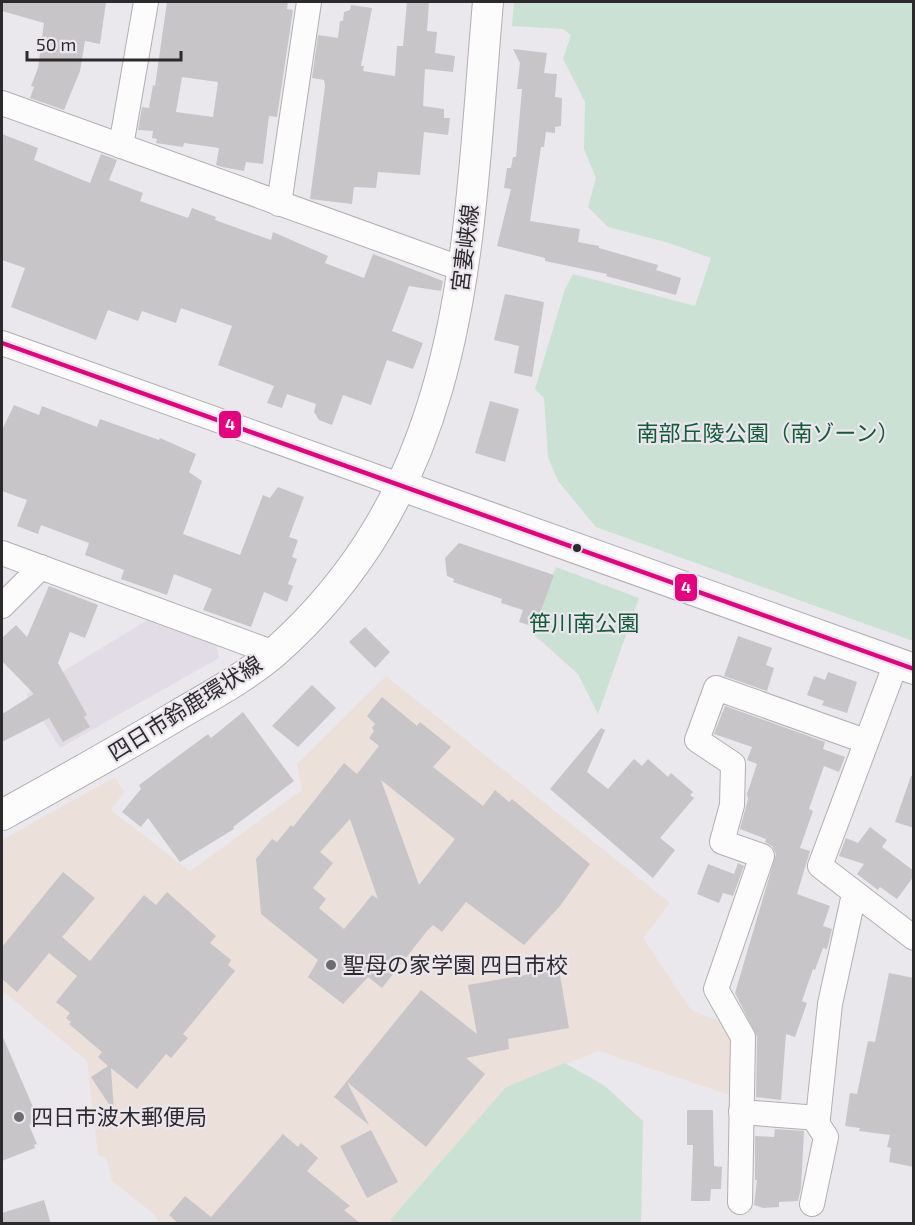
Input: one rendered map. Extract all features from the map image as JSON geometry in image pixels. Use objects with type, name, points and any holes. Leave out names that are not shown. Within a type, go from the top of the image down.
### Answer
[{"type":"main road","name":"宮妻峡線","points":[[402,486],[421,440],[447,362],[465,270],[488,2]]},
{"type":"main road","name":"四日市鈴鹿環状線","points":[[2,815],[197,704],[274,653],[330,594],[379,528],[402,486]]},
{"type":"main road","points":[[402,486],[904,666]]},
{"type":"street","points":[[121,146],[146,2]]},
{"type":"street","points":[[279,204],[309,2]]},
{"type":"street","points":[[2,103],[465,270]]},
{"type":"street","points":[[2,343],[402,486]]},
{"type":"street","points":[[2,553],[274,653]]},
{"type":"street","points":[[2,606],[41,567]]},
{"type":"street","points":[[904,666],[865,741],[820,866],[914,938]]},
{"type":"street","points":[[740,1202],[743,1036],[716,989],[762,856],[722,842],[732,805],[732,764],[697,740],[716,688],[865,741]]},
{"type":"street","points":[[741,1112],[818,1118],[830,1004],[854,894]]},
{"type":"street","points":[[812,1204],[825,1137],[813,1118]]},
{"type":"shaded area","points":[[149,619],[216,643],[219,658],[60,748],[26,694]]},
{"type":"shaded area","name":"聖母の家学園 四日市校","points":[[386,676],[670,903],[643,938],[691,1010],[725,1023],[737,1039],[730,1095],[599,1051],[506,1087],[391,1219],[392,1223],[159,1223],[154,1214],[112,1181],[106,1158],[98,1155],[87,1061],[5,993],[2,993],[2,840],[115,777],[124,792],[111,810],[190,871],[302,790],[297,764]]},
{"type":"green space","name":"南部丘陵公園（南ゾーン）","points":[[514,2],[913,2],[913,641],[596,527],[558,481],[548,457],[544,398],[535,389],[565,289],[573,274],[695,306],[711,258],[669,243],[608,227],[588,207],[596,178],[584,149],[585,102],[563,59],[571,35],[563,29],[512,26]]},
{"type":"green space","name":"笹川南公園","points":[[556,567],[639,598],[598,714],[578,674],[531,632]]},
{"type":"green space","points":[[565,1063],[605,1086],[643,1121],[641,1223],[392,1223],[391,1219],[506,1087]]},
{"type":"building","points":[[2,2],[106,2],[100,44],[85,41],[80,71],[64,110],[30,98],[34,87],[31,86],[38,68],[44,23],[2,11]]},
{"type":"building","points":[[167,2],[288,2],[287,9],[293,10],[277,117],[269,116],[263,164],[246,162],[244,171],[222,167],[216,165],[219,148],[184,143],[183,147],[156,143],[157,139],[152,138],[153,131],[138,130],[142,107],[149,108],[153,85],[155,86]],"holes":[[[182,77],[218,82],[213,117],[176,112]]]},
{"type":"building","points":[[407,2],[429,2],[427,31],[437,32],[435,53],[455,56],[453,72],[425,69],[423,106],[444,109],[444,118],[450,118],[448,135],[424,132],[420,175],[378,172],[376,188],[354,187],[352,204],[310,199],[325,86],[324,80],[312,78],[318,35],[338,38],[340,21],[343,21],[344,12],[350,10],[351,5],[372,8],[361,66],[364,66],[363,71],[395,76],[397,46],[403,46]]},
{"type":"building","points":[[513,49],[547,53],[544,73],[557,74],[555,97],[562,98],[561,126],[555,127],[555,133],[546,132],[544,147],[541,147],[530,221],[580,229],[578,242],[599,246],[599,248],[658,265],[656,270],[681,278],[676,295],[606,276],[607,274],[545,261],[545,258],[497,246],[511,189],[504,188],[507,168],[511,168],[513,157],[516,157],[522,89],[517,89],[520,63]]},
{"type":"building","points":[[2,134],[38,148],[34,160],[90,183],[101,154],[117,160],[109,180],[143,193],[140,201],[188,218],[192,208],[216,217],[215,220],[271,240],[273,232],[328,256],[325,263],[364,278],[373,254],[443,281],[441,291],[409,286],[392,331],[423,343],[413,369],[387,360],[371,405],[343,395],[332,425],[319,420],[314,412],[316,404],[287,394],[282,408],[267,403],[274,386],[218,365],[232,326],[181,308],[176,323],[142,311],[138,321],[108,310],[96,340],[11,307],[25,268],[2,260]]},
{"type":"building","points":[[505,294],[544,302],[532,377],[514,373],[519,346],[494,340]]},
{"type":"building","points":[[490,401],[519,409],[505,462],[475,453]]},
{"type":"building","points":[[14,405],[39,415],[42,406],[97,427],[100,419],[159,440],[160,438],[196,454],[189,472],[202,481],[183,534],[240,555],[263,495],[270,498],[278,487],[304,497],[289,537],[298,540],[292,557],[297,559],[288,584],[293,586],[287,602],[264,592],[251,627],[203,610],[212,589],[174,574],[167,595],[121,579],[124,570],[85,555],[89,543],[41,525],[38,534],[17,526],[27,500],[2,491],[2,430]]},
{"type":"building","points":[[459,543],[554,575],[535,627],[519,622],[523,610],[501,603],[502,599],[453,582],[454,579],[447,576],[445,558]]},
{"type":"building","points":[[49,586],[98,605],[85,638],[70,632],[58,663],[87,715],[84,717],[90,727],[63,742],[49,718],[2,742],[2,714],[34,694],[2,661],[2,638],[16,625],[27,637]]},
{"type":"building","points":[[365,627],[390,652],[375,668],[349,642]]},
{"type":"building","points":[[738,636],[772,648],[766,665],[774,668],[767,691],[724,676]]},
{"type":"building","points":[[828,672],[857,682],[847,713],[822,705],[824,701],[807,695],[814,676],[825,680]]},
{"type":"building","points":[[312,685],[336,708],[298,747],[272,726]]},
{"type":"building","points":[[382,697],[417,726],[420,722],[451,747],[433,767],[483,806],[495,790],[509,802],[512,799],[590,864],[560,906],[524,945],[466,902],[442,932],[433,925],[427,931],[382,988],[368,977],[343,1004],[308,977],[318,960],[261,914],[256,859],[272,839],[277,842],[291,825],[293,827],[344,763],[357,774],[379,746],[369,738],[374,731],[372,728],[375,724],[367,716]],"holes":[[[381,780],[455,839],[419,885]],[[350,819],[378,899],[372,895],[344,929],[319,908],[326,899],[313,888],[333,863],[320,852]]]},
{"type":"building","points":[[725,706],[825,742],[823,749],[845,757],[839,772],[824,766],[809,809],[813,811],[800,848],[810,851],[797,894],[830,906],[823,926],[832,929],[827,949],[823,948],[802,1001],[807,1003],[795,1037],[786,1034],[781,1100],[756,1097],[757,1037],[735,993],[776,854],[772,846],[765,842],[766,839],[740,829],[748,799],[747,794],[757,764],[747,760],[752,747],[714,734]]},
{"type":"building","points":[[243,712],[294,781],[233,827],[234,829],[180,862],[148,818],[141,827],[122,812],[141,789],[139,785],[208,734],[211,738]]},
{"type":"building","points":[[601,728],[605,730],[587,772],[608,789],[634,759],[642,766],[648,759],[668,777],[671,773],[693,792],[690,795],[694,798],[660,838],[675,850],[653,878],[550,789]]},
{"type":"building","points":[[911,776],[914,776],[914,828],[895,822]]},
{"type":"building","points":[[870,827],[887,840],[882,847],[914,871],[914,876],[897,899],[880,887],[878,890],[857,874],[864,864],[839,856],[846,838],[858,843]]},
{"type":"building","points":[[738,863],[744,866],[733,896],[723,893],[719,903],[697,894],[708,864],[734,874]]},
{"type":"building","points":[[63,872],[95,898],[62,937],[90,961],[144,895],[156,905],[167,892],[216,936],[210,943],[231,960],[228,965],[235,971],[183,1034],[188,1038],[171,1058],[166,1054],[137,1089],[111,1068],[114,1112],[91,1077],[108,1066],[98,1057],[102,1052],[69,1024],[71,1022],[66,1018],[70,1013],[56,1002],[77,976],[49,953],[17,992],[2,979],[2,947]]},
{"type":"building","points":[[559,969],[569,1028],[508,1039],[509,1049],[466,1058],[485,1074],[426,1147],[347,1082],[369,1125],[334,1097],[421,990],[477,1034],[468,985]]},
{"type":"building","points":[[889,973],[914,978],[914,1167],[889,1162],[891,1148],[887,1147],[890,1135],[859,1131],[860,1128],[845,1126],[850,1093],[857,1094],[868,1041],[875,1042]]},
{"type":"building","points":[[2,1035],[39,1121],[29,1125],[37,1144],[34,1145],[35,1148],[2,1161]]},
{"type":"building","points":[[687,1110],[713,1110],[714,1166],[722,1167],[721,1189],[711,1189],[710,1201],[691,1201],[693,1145],[687,1145]]},
{"type":"building","points":[[775,1129],[804,1131],[801,1188],[798,1201],[779,1202],[779,1207],[763,1208],[754,1205],[757,1180],[755,1180],[755,1136],[774,1137]]},
{"type":"building","points":[[371,1130],[398,1182],[367,1198],[340,1146]]},
{"type":"building","points":[[283,1134],[298,1147],[301,1143],[318,1158],[307,1171],[350,1206],[344,1210],[361,1224],[179,1224],[169,1215],[185,1196],[211,1217]]},
{"type":"building","points":[[44,1200],[51,1224],[2,1224],[2,1213]]},
{"type":"transit line","name":"4","points":[[2,343],[914,669]]},
{"type":"place","name":"聖母の家学園 四日市校","points":[[331,965]]},
{"type":"place","name":"四日市波木郵便局","points":[[19,1117]]}]
